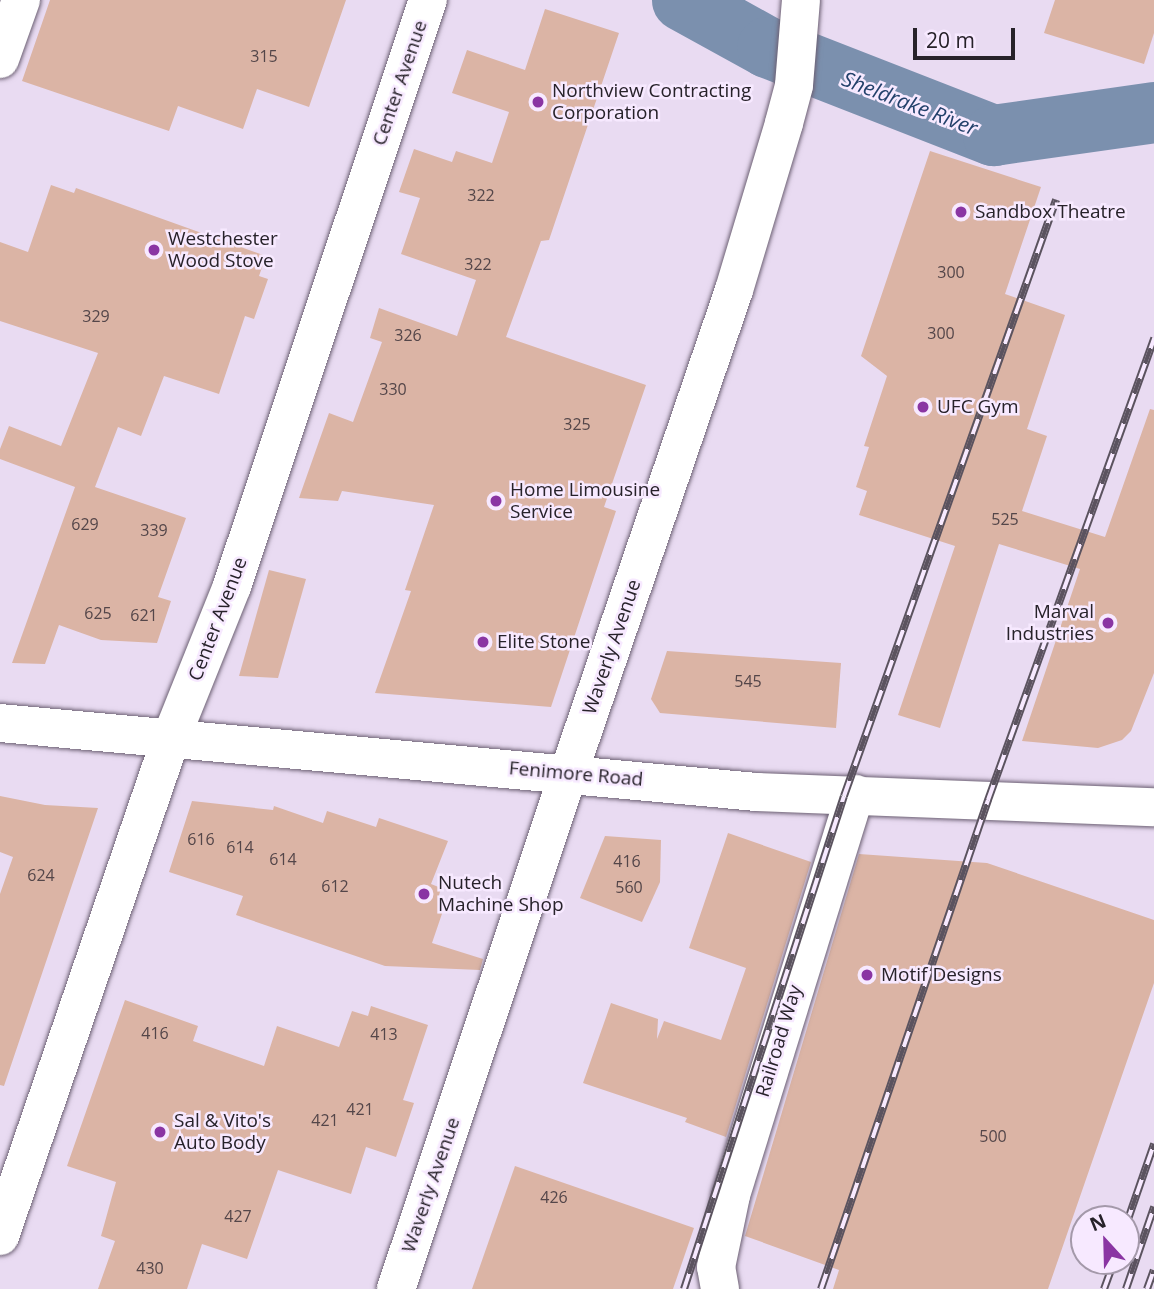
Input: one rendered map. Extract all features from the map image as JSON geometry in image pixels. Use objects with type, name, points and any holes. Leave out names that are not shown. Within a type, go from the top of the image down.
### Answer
[{"type":"street","points":[[0,59],[21,0]]},
{"type":"street","name":"Center Avenue","points":[[0,1236],[171,738],[232,586],[428,0]]},
{"type":"street","name":"Waverly Avenue","points":[[396,1289],[734,290],[794,85],[799,14]]},
{"type":"street","name":"Fenimore Road","points":[[0,723],[302,753],[569,772],[756,792],[1154,807]]},
{"type":"street","name":"Railroad Way","points":[[720,1289],[716,1267],[731,1195],[855,794]]},
{"type":"building","points":[[50,0],[346,0],[309,107],[257,89],[243,129],[178,106],[169,131],[22,81]]},
{"type":"building","points":[[1055,0],[1154,0],[1154,33],[1144,64],[1044,33]]},
{"type":"building","points":[[545,9],[619,33],[549,240],[541,241],[506,337],[646,385],[604,507],[616,511],[551,707],[375,693],[411,591],[405,590],[434,505],[342,491],[338,501],[299,498],[329,413],[353,422],[382,342],[370,338],[379,308],[457,336],[476,280],[401,254],[420,198],[399,192],[414,149],[452,162],[456,151],[492,163],[509,112],[452,93],[467,50],[525,70]]},
{"type":"building","points":[[930,151],[1041,187],[1005,294],[1065,315],[1027,429],[1047,436],[1022,511],[1105,537],[1150,409],[1154,410],[1154,673],[1131,731],[1122,740],[1098,748],[1022,741],[1080,569],[999,544],[940,728],[898,715],[955,546],[859,515],[867,491],[856,487],[869,447],[864,446],[887,376],[861,356]]},
{"type":"building","points":[[51,185],[74,193],[76,188],[266,256],[259,276],[268,279],[254,319],[245,316],[219,394],[164,376],[141,436],[118,427],[95,487],[186,518],[158,597],[171,601],[157,643],[101,640],[59,625],[45,664],[12,663],[75,487],[0,459],[0,449],[9,426],[61,446],[98,353],[0,321],[0,242],[28,252]]},
{"type":"building","points":[[269,570],[306,579],[278,678],[239,676]]},
{"type":"building","points":[[667,651],[841,663],[836,728],[660,713],[651,699]]},
{"type":"building","points":[[0,796],[45,805],[98,808],[4,1086],[0,1085],[0,894],[13,857],[0,852]]},
{"type":"building","points":[[192,801],[273,810],[274,806],[323,823],[327,811],[376,827],[379,818],[448,841],[431,884],[441,888],[438,899],[446,902],[432,943],[483,959],[480,970],[385,966],[236,915],[243,896],[169,872]]},
{"type":"building","points":[[728,833],[811,862],[726,1137],[685,1122],[687,1118],[583,1083],[611,1003],[658,1019],[657,1039],[664,1021],[721,1040],[746,968],[689,948]]},
{"type":"building","points":[[605,836],[661,840],[660,882],[642,922],[580,898]]},
{"type":"building","points":[[859,854],[987,863],[1154,920],[1154,983],[1077,1205],[1070,1205],[1070,1225],[1048,1289],[833,1289],[839,1270],[745,1236]]},
{"type":"building","points":[[125,1000],[198,1026],[193,1041],[264,1066],[277,1026],[339,1047],[352,1011],[368,1016],[371,1006],[428,1025],[403,1100],[414,1103],[396,1157],[366,1147],[351,1194],[278,1170],[247,1259],[202,1244],[187,1289],[98,1289],[115,1241],[101,1236],[116,1182],[67,1166]]},
{"type":"building","points":[[515,1166],[694,1228],[673,1289],[472,1289]]},
{"type":"waterway","name":"Sheldrake River","points":[[682,0],[767,47],[993,135],[1154,112]]},
{"type":"railway","points":[[684,1289],[844,796],[1056,200]]},
{"type":"railway","points":[[821,1289],[988,800],[1154,338]]},
{"type":"railway","points":[[1133,1205],[1154,1144]]},
{"type":"railway","points":[[1126,1289],[1154,1207]]},
{"type":"railway","points":[[1147,1289],[1154,1270]]},
{"type":"railway","points":[[1104,1289],[1109,1275]]},
{"type":"place","name":"Northview Contracting Corporation","points":[[538,102]]},
{"type":"place","name":"Sandbox Theatre","points":[[961,212]]},
{"type":"place","name":"Westchester Wood Stove","points":[[154,250]]},
{"type":"place","name":"UFC Gym","points":[[923,407]]},
{"type":"place","name":"Home Limousine Service","points":[[496,501]]},
{"type":"place","name":"Marval Industries","points":[[1108,623]]},
{"type":"place","name":"Elite Stone","points":[[483,642]]},
{"type":"place","name":"Nutech Machine Shop","points":[[424,894]]},
{"type":"place","name":"Motif Designs","points":[[867,975]]},
{"type":"place","name":"Sal & Vito's Auto Body","points":[[160,1132]]}]
